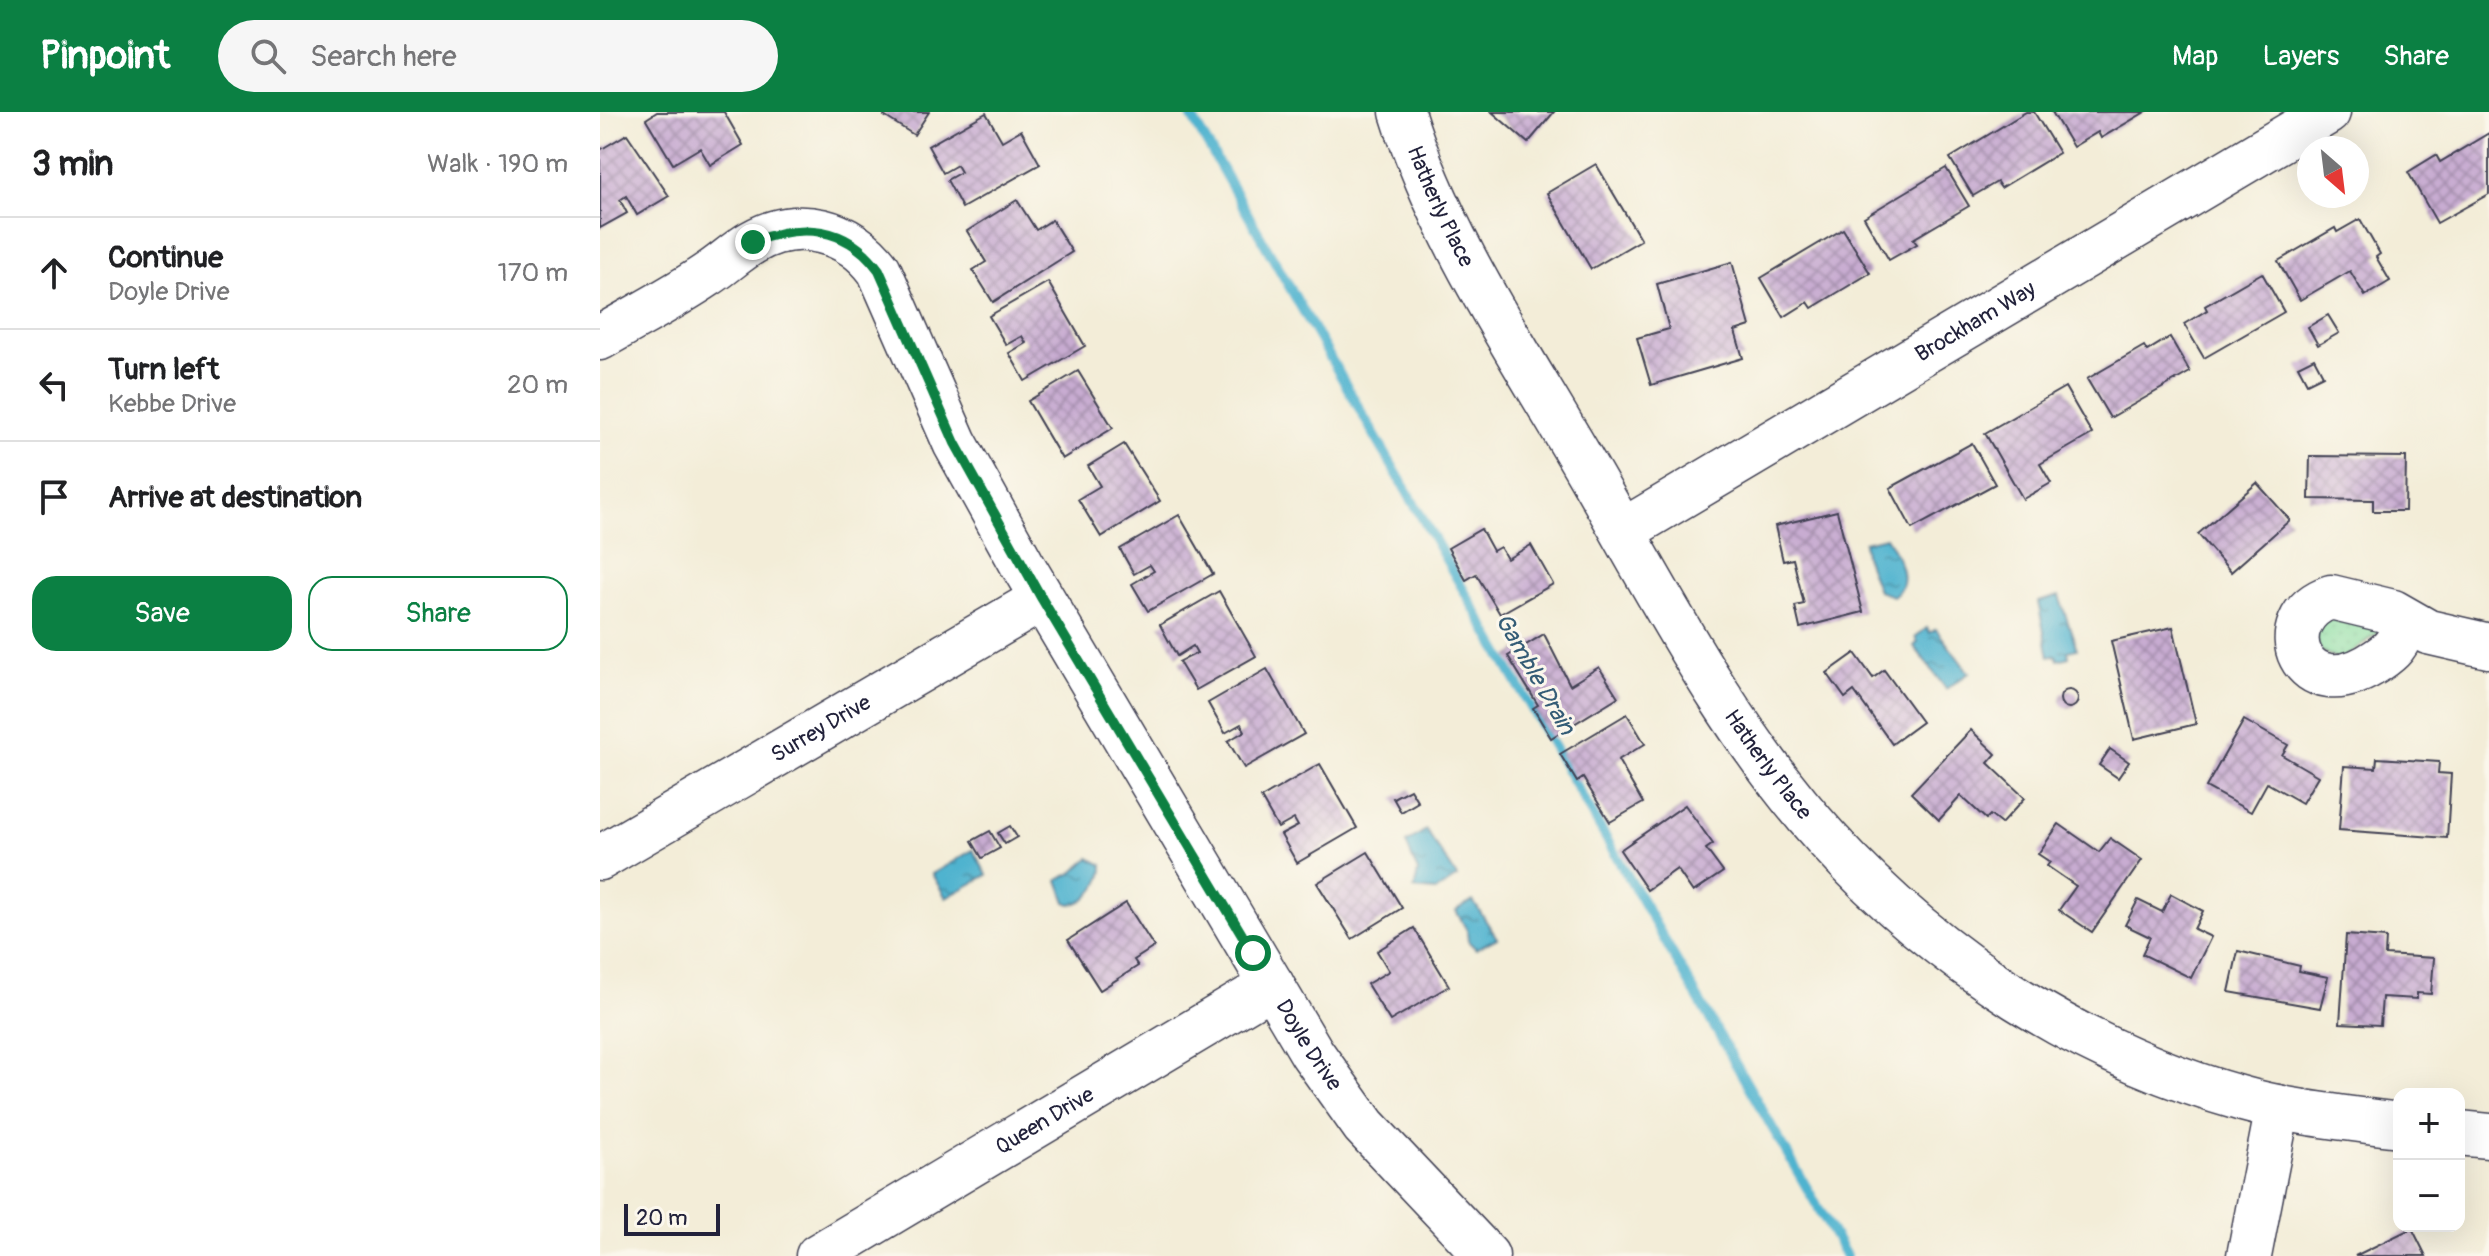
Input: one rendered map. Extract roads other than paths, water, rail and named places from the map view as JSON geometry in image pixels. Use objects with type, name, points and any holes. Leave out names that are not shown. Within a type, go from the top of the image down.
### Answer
[{"type":"street","name":"Hatherly Place","points":[[1402,112],[1437,205],[1699,664],[1761,754],[1826,838],[1936,943],[2018,1002],[2141,1064],[2242,1099],[2393,1124]]},
{"type":"street","name":"Brockham Way","points":[[1623,531],[2328,112]]},
{"type":"street","name":"Doyle Drive","points":[[600,338],[707,275],[753,242],[795,229],[833,233],[868,255],[879,270],[955,443],[1042,599],[1330,1079],[1364,1126],[1487,1256]]},
{"type":"street","name":"Surrey Drive","points":[[600,858],[1042,599]]},
{"type":"street","points":[[2403,632],[2489,646]]},
{"type":"street","name":"Queen Drive","points":[[818,1256],[1272,985]]},
{"type":"street","points":[[2249,1256],[2278,1107]]},
{"type":"street","points":[[2465,1134],[2489,1136]]},
{"type":"water","points":[[1886,537],[1898,559],[1902,576],[1899,590],[1893,596],[1878,591],[1865,556],[1864,542]]},
{"type":"water","points":[[2059,596],[2077,649],[2068,651],[2069,657],[2058,660],[2056,655],[2049,657],[2038,602]]},
{"type":"water","points":[[1927,628],[1930,633],[1936,629],[1969,673],[1946,689],[1914,646],[1918,642],[1915,637]]},
{"type":"water","points":[[1426,830],[1457,877],[1436,891],[1414,889],[1418,872],[1406,843]]},
{"type":"water","points":[[973,850],[987,875],[946,898],[932,874]]},
{"type":"water","points":[[1089,858],[1103,865],[1098,885],[1083,900],[1071,904],[1066,902],[1058,880],[1074,872]]},
{"type":"water","points":[[1473,901],[1497,938],[1476,949],[1468,941],[1467,930],[1456,911]]},
{"type":"waterway","name":"Gamble Drain","points":[[1189,112],[1846,1256]]}]
